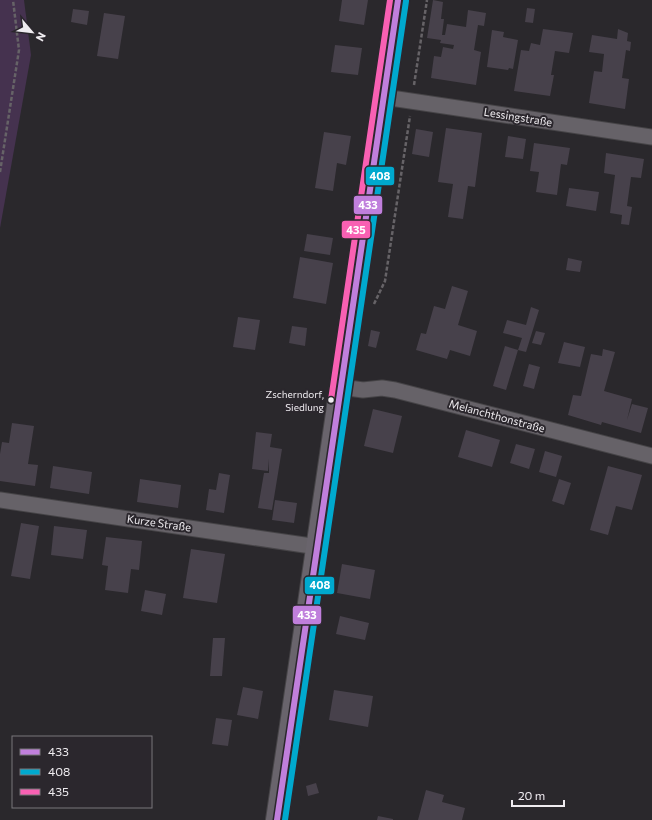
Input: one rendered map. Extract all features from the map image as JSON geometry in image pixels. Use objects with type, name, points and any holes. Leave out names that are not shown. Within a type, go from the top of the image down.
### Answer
[{"type":"street","points":[[277,820],[398,0]]},
{"type":"street","name":"Lessingstraße","points":[[384,97],[652,137]]},
{"type":"street","name":"Melanchthonstraße","points":[[341,387],[363,390],[382,388],[395,390],[652,456]]},
{"type":"street","name":"Kurze Straße","points":[[0,500],[318,547]]},
{"type":"path","points":[[0,172],[19,50],[13,0]]},
{"type":"path","points":[[374,306],[385,281],[427,0]]},
{"type":"shaded area","points":[[0,0],[24,0],[31,55],[0,228]]},
{"type":"building","points":[[342,0],[368,0],[364,25],[339,21]]},
{"type":"building","points":[[433,0],[443,2],[441,19],[444,19],[442,35],[445,35],[447,24],[466,27],[468,10],[486,13],[484,26],[478,25],[474,50],[481,52],[476,85],[431,78],[434,56],[441,57],[443,47],[453,49],[454,45],[440,43],[441,40],[427,38]]},
{"type":"building","points":[[527,8],[535,9],[533,23],[525,22]]},
{"type":"building","points":[[73,9],[89,11],[87,25],[71,22]]},
{"type":"building","points":[[104,13],[125,16],[118,59],[97,56]]},
{"type":"building","points":[[543,29],[573,33],[569,53],[555,51],[551,75],[554,75],[550,96],[514,91],[521,50],[529,51],[531,43],[540,45]]},
{"type":"building","points":[[618,29],[628,33],[627,41],[631,42],[630,51],[626,50],[622,78],[629,79],[625,109],[589,103],[594,71],[602,72],[604,54],[589,52],[592,35],[617,39]]},
{"type":"building","points":[[492,30],[504,32],[503,37],[518,40],[513,69],[509,68],[508,70],[487,67]]},
{"type":"building","points":[[335,45],[362,48],[358,75],[331,72]]},
{"type":"building","points":[[446,128],[482,133],[475,187],[468,186],[463,219],[448,217],[453,184],[438,182]]},
{"type":"building","points":[[416,129],[433,132],[429,157],[412,154]]},
{"type":"building","points":[[324,132],[351,136],[346,165],[337,163],[333,191],[315,188]]},
{"type":"building","points":[[508,136],[526,139],[523,159],[505,157]]},
{"type":"building","points":[[534,143],[570,148],[567,165],[561,164],[557,195],[536,192],[539,172],[530,171]]},
{"type":"building","points":[[606,153],[644,159],[641,178],[631,177],[627,206],[632,207],[629,225],[621,224],[622,215],[610,213],[615,175],[604,173]]},
{"type":"building","points":[[569,188],[599,192],[596,211],[566,206]]},
{"type":"building","points":[[307,234],[333,238],[330,255],[304,251]]},
{"type":"building","points":[[300,257],[333,263],[326,304],[293,298]]},
{"type":"building","points":[[568,258],[582,261],[580,272],[566,270]]},
{"type":"building","points":[[452,286],[468,291],[458,325],[477,331],[470,356],[450,350],[447,359],[416,350],[421,333],[426,334],[434,306],[445,309]]},
{"type":"building","points":[[531,307],[539,310],[526,352],[518,350],[522,338],[503,333],[507,320],[526,325]]},
{"type":"building","points":[[238,317],[260,320],[255,350],[233,347]]},
{"type":"building","points":[[292,326],[307,328],[305,346],[289,343]]},
{"type":"building","points":[[371,330],[380,332],[376,348],[368,346]]},
{"type":"building","points":[[536,331],[545,333],[541,345],[532,343]]},
{"type":"building","points":[[564,342],[585,347],[580,367],[558,363]]},
{"type":"building","points":[[505,346],[518,350],[506,390],[493,386]]},
{"type":"building","points":[[603,349],[615,352],[604,391],[632,399],[627,420],[632,404],[648,408],[641,433],[602,422],[601,425],[568,415],[573,395],[581,396],[591,354],[602,356]]},
{"type":"building","points":[[529,364],[540,367],[534,389],[523,386]]},
{"type":"building","points":[[373,409],[402,416],[393,453],[364,446]]},
{"type":"building","points":[[12,423],[34,426],[28,464],[38,465],[35,486],[0,481],[0,454],[2,442],[9,443]]},
{"type":"building","points":[[466,430],[500,440],[492,467],[458,457]]},
{"type":"building","points":[[256,432],[272,434],[270,447],[282,449],[272,510],[258,508],[264,473],[269,473],[269,459],[268,471],[252,469]]},
{"type":"building","points":[[516,444],[535,449],[529,469],[510,463]]},
{"type":"building","points":[[545,451],[562,456],[556,477],[539,472]]},
{"type":"building","points":[[53,466],[92,472],[89,494],[50,488]]},
{"type":"building","points":[[608,466],[642,475],[632,510],[616,506],[608,535],[590,530]]},
{"type":"building","points":[[219,473],[230,475],[224,513],[206,510],[209,489],[216,490]]},
{"type":"building","points":[[140,479],[181,485],[178,508],[137,502]]},
{"type":"building","points":[[559,479],[571,483],[564,505],[552,501]]},
{"type":"building","points":[[275,500],[297,503],[294,523],[272,520]]},
{"type":"building","points":[[21,523],[39,526],[30,579],[11,576]]},
{"type":"building","points":[[54,526],[87,530],[83,559],[51,555]]},
{"type":"building","points":[[106,537],[142,541],[139,570],[131,569],[128,593],[105,590],[108,566],[102,565]]},
{"type":"building","points":[[191,549],[225,554],[217,603],[183,598]]},
{"type":"building","points":[[342,564],[375,570],[370,599],[337,593]]},
{"type":"building","points":[[145,590],[166,594],[162,615],[141,611]]},
{"type":"building","points":[[340,616],[369,623],[365,640],[336,634]]},
{"type":"building","points":[[213,638],[225,638],[222,676],[210,676]]},
{"type":"building","points":[[243,687],[263,691],[258,719],[237,715]]},
{"type":"building","points":[[334,690],[373,696],[368,727],[329,720]]},
{"type":"building","points":[[216,718],[232,720],[228,746],[212,744]]},
{"type":"building","points":[[316,783],[319,793],[308,796],[306,786]]},
{"type":"building","points":[[426,790],[444,795],[442,802],[465,808],[462,820],[418,820]]},
{"type":"building","points":[[378,816],[393,819],[393,820],[377,820]]},
{"type":"transit line","name":"435","points":[[331,400],[390,0]]},
{"type":"transit line","name":"433","points":[[277,820],[398,0]]},
{"type":"transit line","name":"408","points":[[285,820],[406,1]]},
{"type":"place","name":"Zscherndorf, Siedlung","points":[[331,400]]}]
